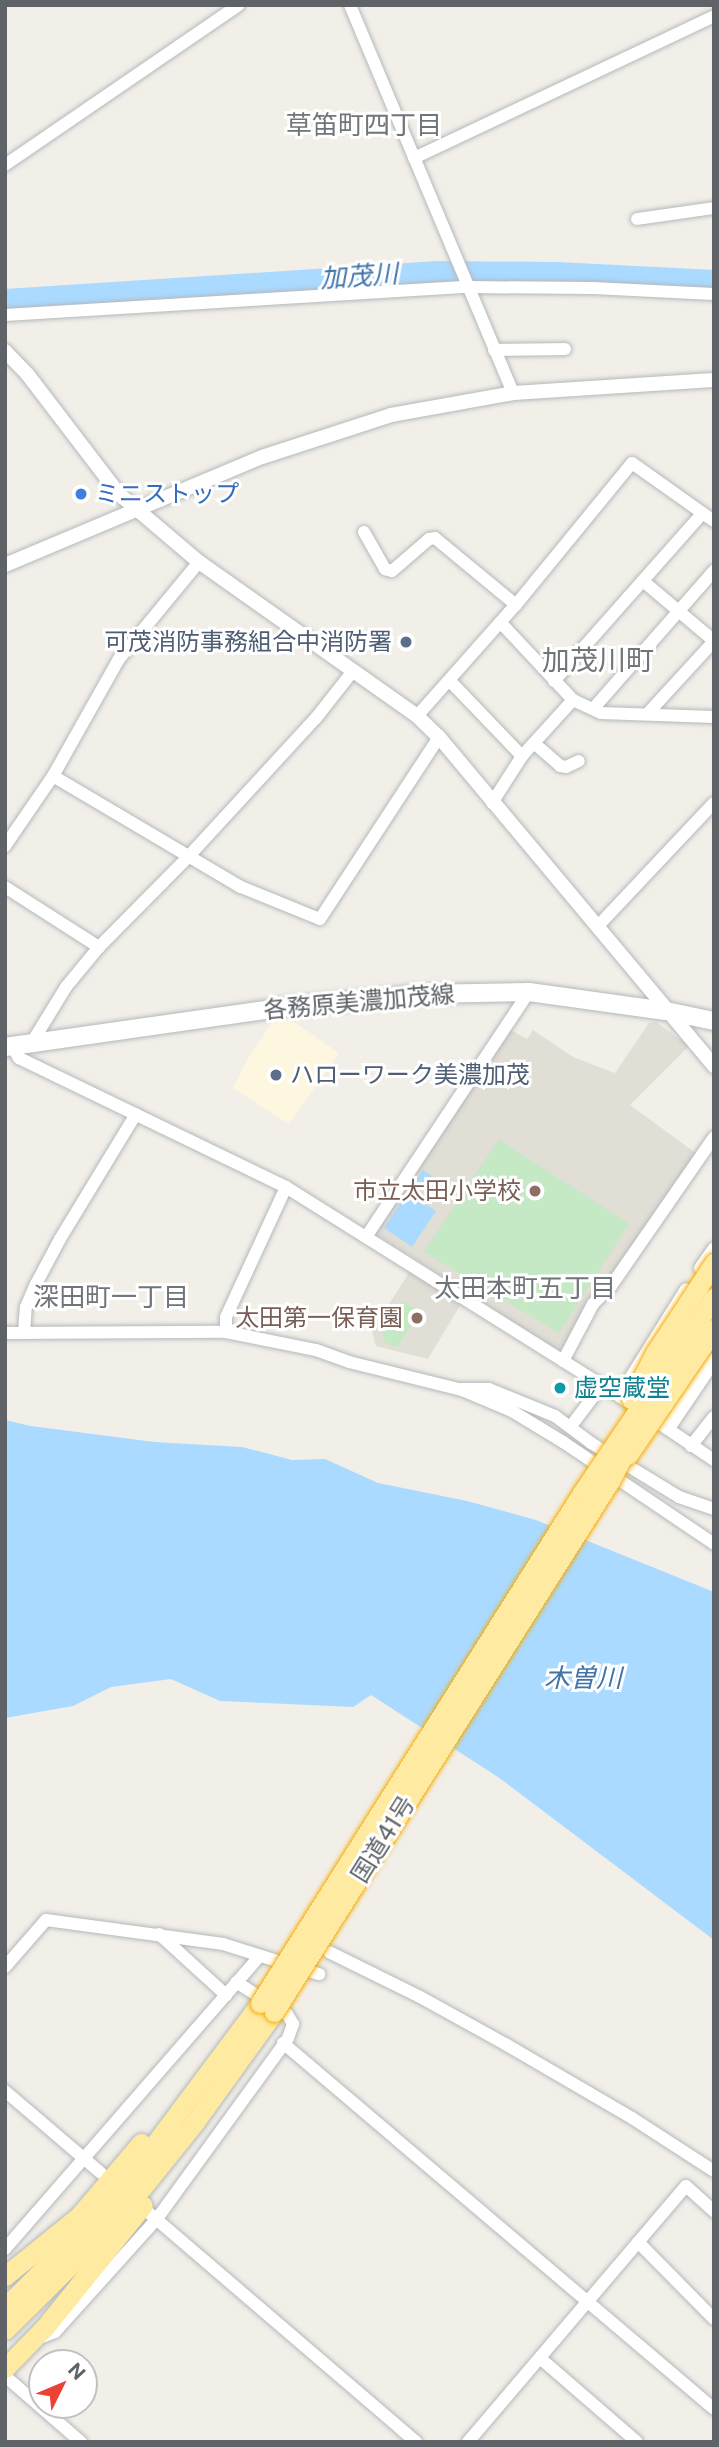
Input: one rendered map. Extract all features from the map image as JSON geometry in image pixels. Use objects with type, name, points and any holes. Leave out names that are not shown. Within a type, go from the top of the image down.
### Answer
[{"type":"highway","points":[[582,1493],[655,1353],[714,1263]]},
{"type":"highway","name":"国道41号","points":[[5,2307],[81,2232],[130,2177],[234,2040],[267,2008],[582,1493],[714,1297]]},
{"type":"highway","name":"国道41号","points":[[5,2330],[94,2242],[195,2122],[610,1481],[651,1408],[714,1314]]},
{"type":"highway","points":[[610,1481],[714,1329]]},
{"type":"highway","points":[[5,2276],[79,2216],[219,2050],[234,2040]]},
{"type":"highway","points":[[5,2368],[30,2342],[154,2190],[181,2154],[195,2122]]},
{"type":"main road","name":"各務原美濃加茂線","points":[[9,1046],[285,1007],[422,994],[529,992],[666,1010],[714,1021]]},
{"type":"street","points":[[5,165],[239,5]]},
{"type":"street","points":[[350,5],[513,393]]},
{"type":"street","points":[[414,158],[711,15]]},
{"type":"street","points":[[637,219],[714,208]]},
{"type":"street","points":[[5,315],[465,282],[714,294]]},
{"type":"street","points":[[494,350],[565,349]]},
{"type":"street","points":[[5,351],[28,375],[118,494],[199,562],[417,716],[439,737],[714,1066]]},
{"type":"street","points":[[5,565],[262,457],[391,415],[513,393],[714,380]]},
{"type":"street","points":[[417,716],[501,623],[632,463],[701,515],[714,521]]},
{"type":"street","points":[[554,681],[701,515]]},
{"type":"street","points":[[364,532],[385,569],[392,571],[429,539],[435,538],[516,605]]},
{"type":"street","points":[[5,846],[53,776],[119,659],[199,562]]},
{"type":"street","points":[[593,709],[714,571]]},
{"type":"street","points":[[643,581],[714,641],[649,712]]},
{"type":"street","points":[[501,623],[573,700],[601,713],[649,712],[714,718]]},
{"type":"street","points":[[31,1044],[66,988],[99,947],[188,857],[316,718],[353,671]]},
{"type":"street","points":[[450,681],[522,756]]},
{"type":"street","points":[[492,803],[522,756],[573,700]]},
{"type":"street","points":[[53,776],[242,887],[320,919],[439,737]]},
{"type":"street","points":[[534,743],[560,766],[566,767],[579,761]]},
{"type":"street","points":[[597,927],[714,803]]},
{"type":"street","points":[[5,887],[99,947]]},
{"type":"street","points":[[366,1237],[529,992]]},
{"type":"street","points":[[9,1046],[19,1058],[286,1186],[564,1360],[714,1460]]},
{"type":"street","points":[[24,1333],[26,1307],[36,1284],[60,1239],[136,1114]]},
{"type":"street","points":[[564,1360],[593,1304],[611,1286],[714,1137]]},
{"type":"street","points":[[226,1332],[226,1317],[286,1186]]},
{"type":"street","points":[[619,1396],[661,1325],[714,1248]]},
{"type":"street","points":[[5,1333],[226,1332],[316,1350],[349,1362],[462,1390],[512,1411],[564,1442],[714,1544]]},
{"type":"street","points":[[668,1428],[714,1360]]},
{"type":"street","points":[[571,1426],[602,1385]]},
{"type":"street","points":[[462,1390],[489,1389],[535,1407],[571,1426],[592,1443],[679,1497],[714,1509]]},
{"type":"street","points":[[691,1446],[714,1417]]},
{"type":"street","points":[[5,1966],[46,1920],[223,1944],[319,1974]]},
{"type":"street","points":[[159,1934],[226,1994]]},
{"type":"street","points":[[329,1952],[421,1997],[507,2045],[632,2118],[714,2171]]},
{"type":"street","points":[[5,2249],[260,1956]]},
{"type":"street","points":[[30,2342],[55,2332],[153,2217],[283,2043],[293,2024],[287,2014],[236,1982]]},
{"type":"street","points":[[283,2043],[714,2409]]},
{"type":"street","points":[[5,2091],[101,2173]]},
{"type":"street","points":[[468,2442],[686,2186],[714,2211]]},
{"type":"street","points":[[153,2217],[416,2442]]},
{"type":"street","points":[[638,2242],[714,2319]]},
{"type":"street","points":[[540,2358],[637,2442]]},
{"type":"street","points":[[5,2376],[81,2442]]},
{"type":"shaded area","points":[[285,1016],[339,1053],[289,1124],[233,1088],[248,1058],[276,1017]]},
{"type":"shaded area","name":"市立太田小学校","points":[[656,1022],[689,1046],[630,1105],[697,1154],[604,1288],[587,1300],[565,1345],[558,1350],[376,1234],[374,1228],[509,1029],[527,1039],[533,1030],[573,1057],[615,1073],[649,1023]]},
{"type":"shaded area","name":"太田第一保育園","points":[[410,1271],[461,1304],[428,1359],[376,1346],[372,1331]]},
{"type":"green space","points":[[499,1139],[629,1224],[559,1333],[424,1252]]},
{"type":"green space","points":[[402,1301],[419,1311],[398,1347],[385,1343],[383,1332]]},
{"type":"water","points":[[423,1170],[451,1189],[442,1202],[414,1183]]},
{"type":"water","points":[[408,1192],[436,1211],[412,1247],[384,1228]]},
{"type":"water","name":"木曽川","points":[[5,1420],[31,1426],[154,1442],[242,1447],[292,1460],[325,1459],[378,1483],[467,1501],[536,1520],[714,1592],[714,1940],[498,1777],[371,1695],[353,1707],[220,1701],[171,1679],[111,1687],[73,1706],[5,1718]]},
{"type":"waterway","name":"加茂川","points":[[5,299],[437,271],[556,272],[714,280]]},
{"type":"place","name":"ミニストップ","points":[[81,494]]},
{"type":"place","name":"可茂消防事務組合中消防署","points":[[406,642]]},
{"type":"place","name":"ハローワーク美濃加茂","points":[[276,1075]]},
{"type":"place","name":"市立太田小学校","points":[[535,1191]]},
{"type":"place","name":"太田第一保育園","points":[[417,1318]]},
{"type":"place","name":"虚空蔵堂","points":[[560,1388]]},
{"type":"district","name":"草笛町四丁目","points":[[364,125]]},
{"type":"district","name":"加茂川町","points":[[598,660]]},
{"type":"district","name":"太田本町五丁目","points":[[525,1288]]},
{"type":"district","name":"深田町一丁目","points":[[111,1297]]}]
